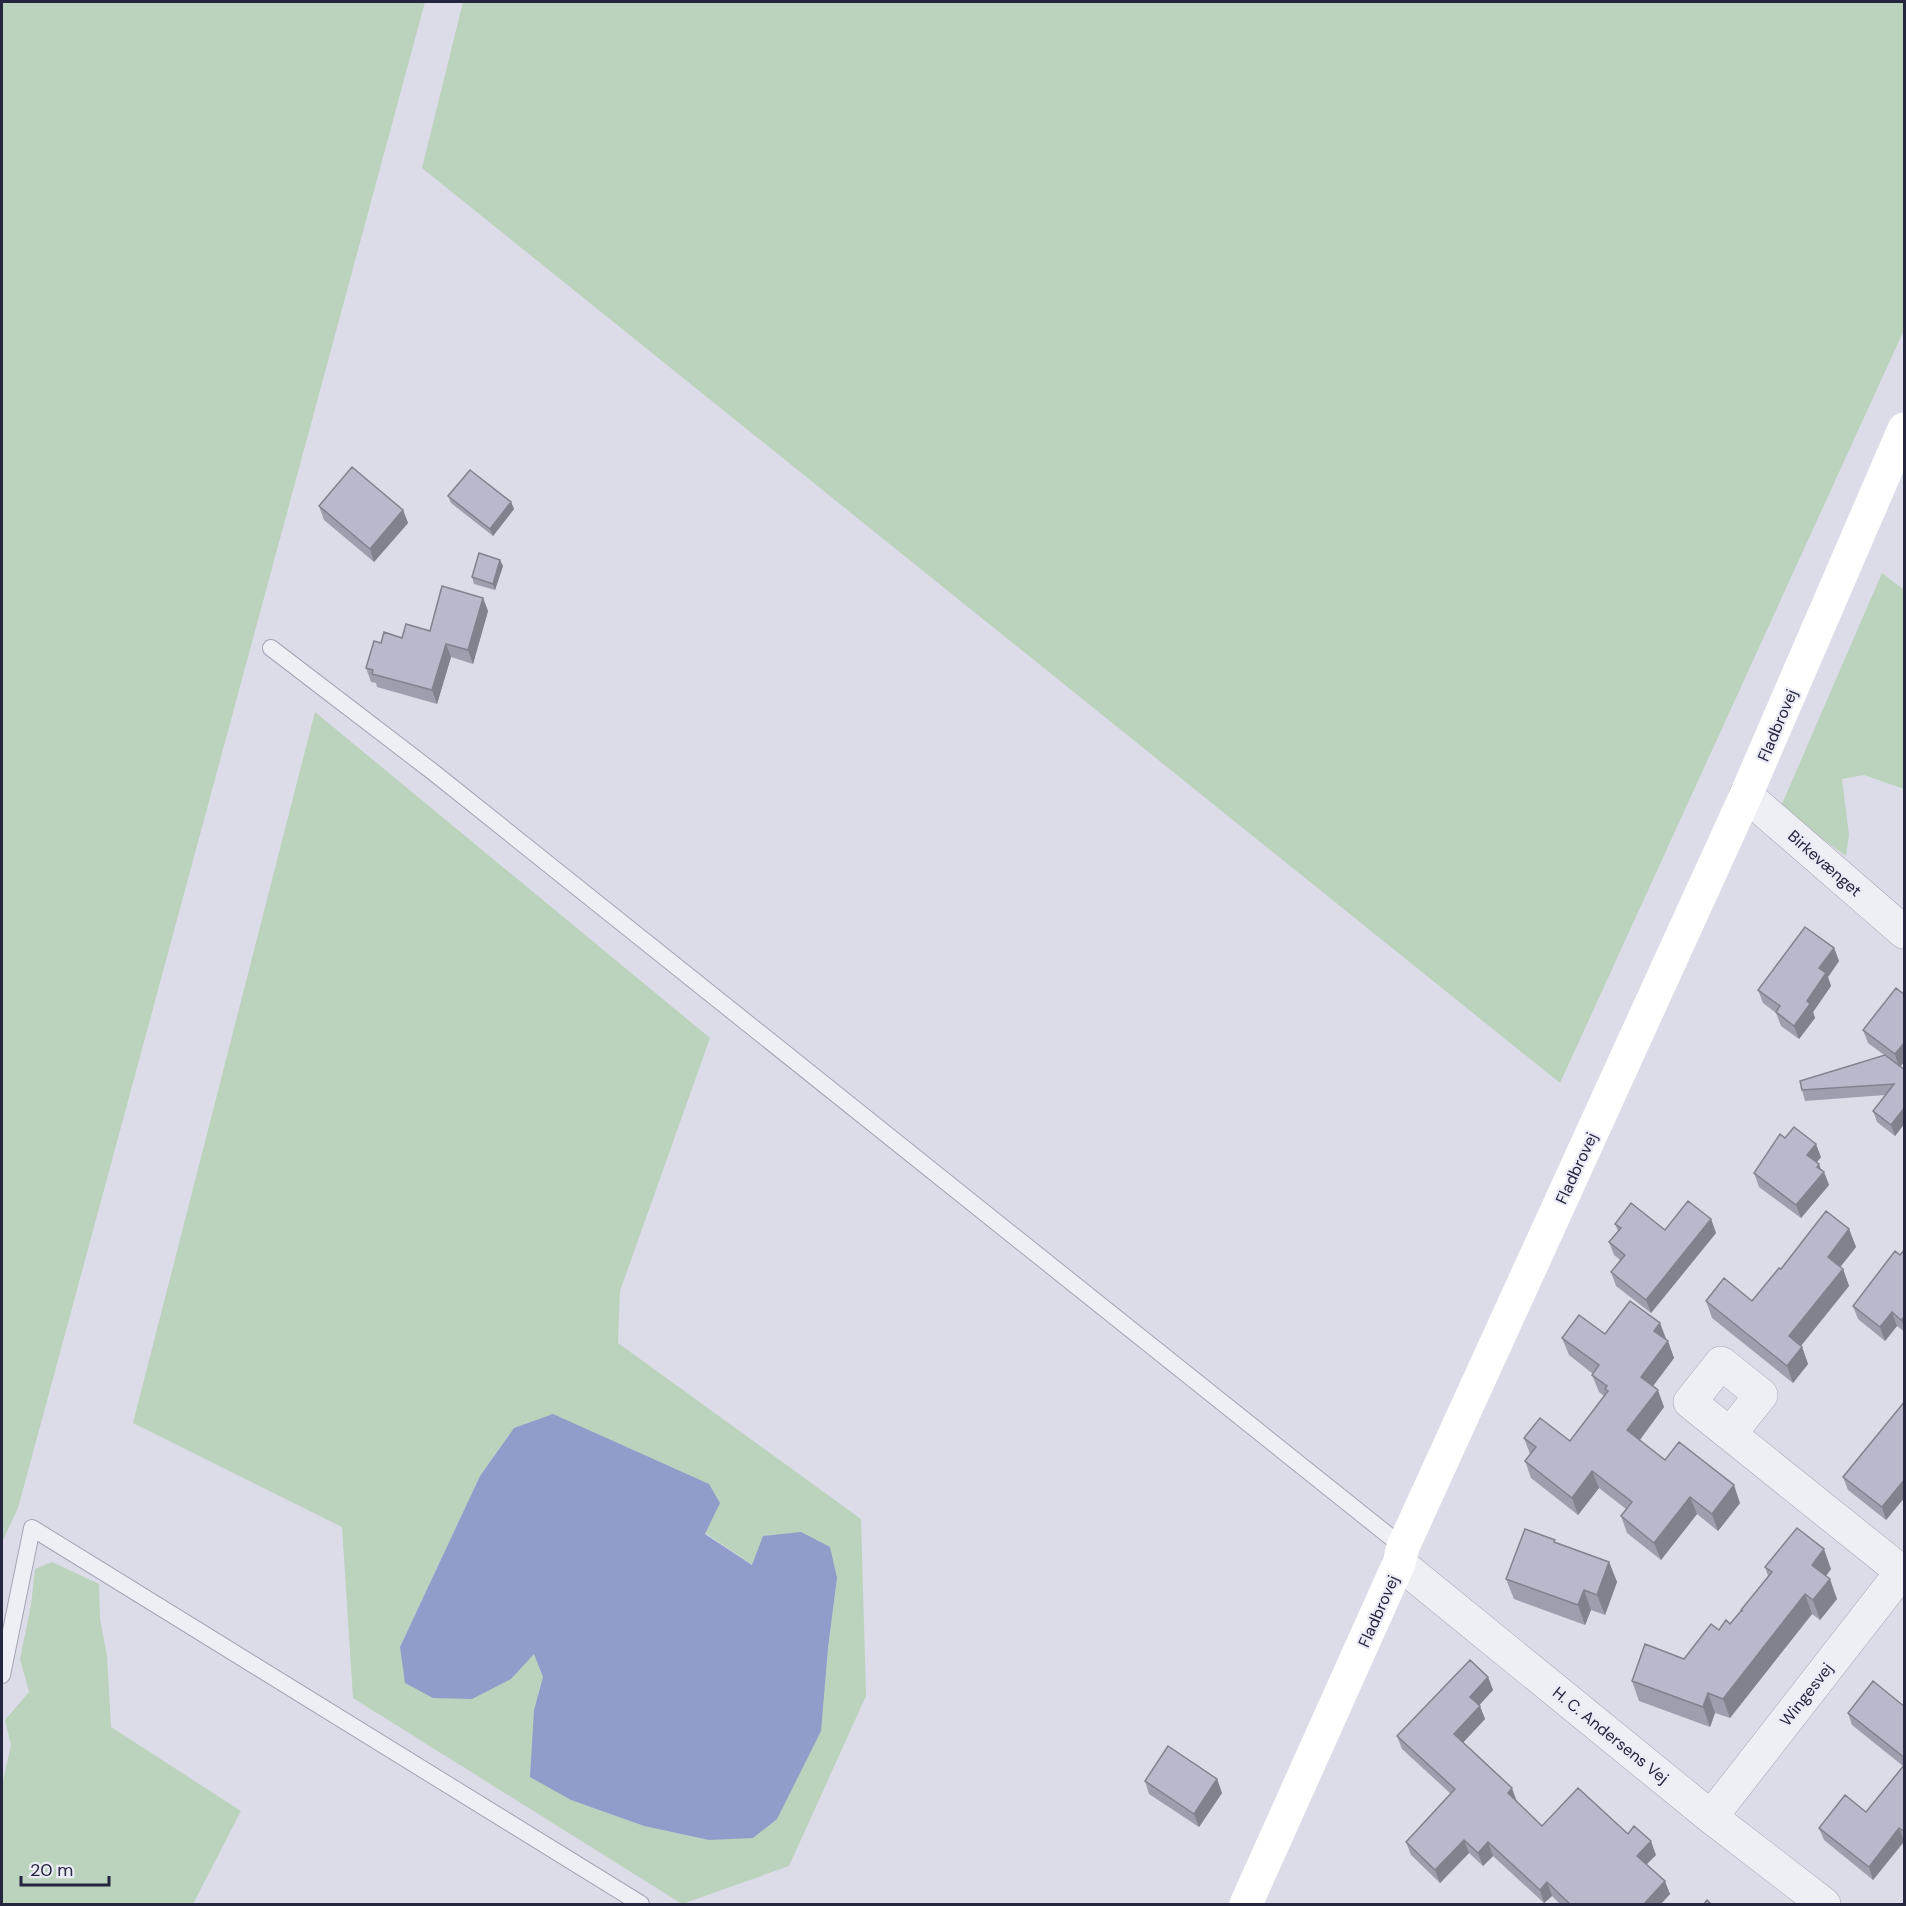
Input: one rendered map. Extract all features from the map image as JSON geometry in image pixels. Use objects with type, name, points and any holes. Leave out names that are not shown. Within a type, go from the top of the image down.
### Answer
[{"type":"main road","name":"Fladbrovej","points":[[1246,1905],[1401,1555],[1746,795],[1905,429]]},
{"type":"street","name":"Birkevænget","points":[[1746,795],[1905,932]]},
{"type":"street","name":"Wingesvej","points":[[1711,1816],[1903,1571],[1730,1434]]},
{"type":"street","name":"H. C. Andersens Vej","points":[[1401,1555],[1711,1816],[1824,1905]]},
{"type":"lane","points":[[272,648],[433,772],[1401,1555]]},
{"type":"lane","points":[[2,1675],[32,1528],[641,1905]]},
{"type":"green space","points":[[2,2],[425,2],[18,1508],[2,1542]]},
{"type":"green space","points":[[463,2],[1904,2],[1904,330],[1560,1083],[422,168]]},
{"type":"green space","points":[[1882,573],[1904,590],[1904,789],[1864,775],[1842,779],[1849,835],[1846,856],[1798,821],[1782,804]]},
{"type":"green space","points":[[315,712],[710,1038],[620,1291],[618,1343],[861,1519],[866,1696],[789,1866],[682,1904],[353,1698],[342,1527],[133,1423]],"holes":[[[515,1427],[719,1503],[705,1533],[753,1565],[837,1578],[828,1648],[709,1840],[644,1826],[571,1800],[534,1710],[543,1677],[534,1653],[400,1647],[480,1476]]]},
{"type":"green space","points":[[52,1562],[99,1584],[100,1619],[107,1656],[111,1727],[241,1811],[193,1904],[2,1904],[2,1785],[11,1745],[5,1720],[29,1692],[20,1659],[31,1605],[35,1569]]},
{"type":"water","points":[[553,1414],[709,1484],[720,1503],[705,1534],[752,1565],[763,1536],[801,1532],[830,1547],[837,1578],[821,1731],[777,1819],[753,1838],[709,1840],[644,1826],[571,1800],[530,1777],[534,1710],[543,1677],[534,1654],[511,1679],[472,1699],[433,1698],[405,1683],[400,1647],[480,1476],[514,1428]]},
{"type":"building","points":[[352,467],[403,510],[370,549],[319,506]]},
{"type":"building","points":[[470,470],[511,502],[490,529],[448,496]]},
{"type":"building","points":[[479,553],[500,560],[493,584],[472,577]]},
{"type":"building","points":[[442,586],[483,598],[468,650],[446,644],[432,690],[372,674],[373,670],[366,668],[374,641],[381,643],[384,632],[402,638],[406,624],[430,631]]},
{"type":"building","points":[[1805,927],[1834,948],[1819,968],[1826,973],[1807,1001],[1810,1004],[1794,1026],[1776,1012],[1780,1006],[1758,990]]},
{"type":"building","points":[[1896,988],[1905,995],[1905,1042],[1895,1054],[1863,1030]]},
{"type":"building","points":[[1885,1055],[1905,1070],[1905,1107],[1891,1125],[1873,1111],[1894,1084],[1802,1090],[1800,1081]]},
{"type":"building","points":[[1794,1127],[1816,1144],[1807,1155],[1819,1164],[1817,1167],[1824,1172],[1796,1205],[1754,1173],[1780,1134],[1785,1138]]},
{"type":"building","points":[[1688,1201],[1711,1219],[1646,1300],[1611,1272],[1625,1255],[1609,1242],[1621,1228],[1615,1224],[1631,1203],[1665,1230]]},
{"type":"building","points":[[1826,1211],[1849,1229],[1828,1257],[1843,1269],[1789,1336],[1802,1347],[1787,1366],[1706,1301],[1724,1278],[1752,1301],[1779,1268],[1781,1269]]},
{"type":"building","points":[[1905,1249],[1905,1316],[1901,1320],[1892,1312],[1880,1327],[1853,1306],[1895,1251],[1900,1255]]},
{"type":"building","points":[[1630,1301],[1660,1323],[1654,1331],[1668,1341],[1641,1377],[1658,1390],[1627,1430],[1665,1460],[1679,1442],[1734,1485],[1712,1514],[1690,1497],[1654,1543],[1621,1516],[1632,1502],[1592,1471],[1572,1498],[1525,1461],[1536,1447],[1524,1438],[1540,1418],[1570,1441],[1608,1391],[1605,1389],[1607,1386],[1592,1375],[1599,1365],[1562,1338],[1579,1315],[1605,1334]]},
{"type":"building","points":[[1905,1401],[1905,1479],[1882,1507],[1843,1477]]},
{"type":"building","points":[[1797,1528],[1824,1549],[1812,1565],[1830,1579],[1813,1600],[1805,1594],[1723,1699],[1708,1693],[1703,1707],[1632,1681],[1645,1644],[1684,1659],[1711,1624],[1719,1630],[1726,1620],[1730,1624],[1743,1611],[1741,1610],[1772,1572],[1765,1567]]},
{"type":"building","points":[[1525,1529],[1609,1562],[1597,1595],[1584,1590],[1578,1605],[1506,1579]]},
{"type":"building","points":[[1470,1660],[1488,1677],[1470,1697],[1480,1706],[1454,1734],[1512,1788],[1508,1793],[1542,1826],[1578,1788],[1628,1834],[1634,1826],[1651,1841],[1637,1856],[1665,1881],[1643,1905],[1571,1905],[1547,1882],[1540,1890],[1488,1842],[1478,1853],[1464,1840],[1435,1870],[1406,1842],[1455,1789],[1397,1736]]},
{"type":"building","points":[[1873,1681],[1905,1707],[1905,1758],[1848,1713]]},
{"type":"building","points":[[1168,1746],[1217,1779],[1194,1814],[1145,1781]]},
{"type":"building","points":[[1905,1764],[1905,1832],[1899,1828],[1869,1867],[1819,1828],[1845,1795],[1866,1812]]}]
